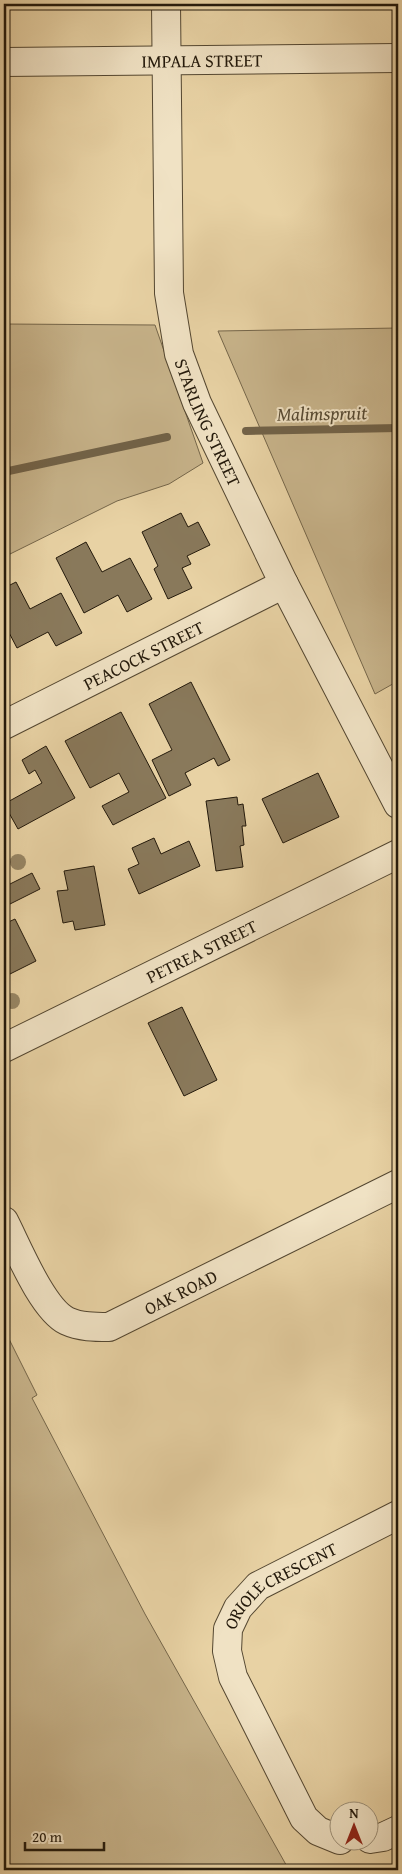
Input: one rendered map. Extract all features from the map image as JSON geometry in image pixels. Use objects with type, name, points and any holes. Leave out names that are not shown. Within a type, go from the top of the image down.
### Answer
[{"type":"street","name":"STARLING STREET","points":[[166,4],[169,293],[179,354],[197,403],[284,584],[398,804]]},
{"type":"street","name":"IMPALA STREET","points":[[4,62],[398,58]]},
{"type":"street","name":"PEACOCK STREET","points":[[4,726],[284,584]]},
{"type":"street","name":"PETREA STREET","points":[[4,1048],[398,854]]},
{"type":"street","name":"OAK ROAD","points":[[4,1221],[48,1306],[66,1321],[89,1327],[109,1327],[398,1184]]},
{"type":"street","name":"ORIOLE CRESCENT","points":[[330,1836],[318,1831],[304,1818],[233,1677],[227,1651],[228,1629],[238,1608],[258,1586],[398,1514]]},
{"type":"street","points":[[380,1837],[398,1830]]},
{"type":"shaded area","points":[[4,324],[155,325],[203,463],[169,484],[117,501],[4,557]]},
{"type":"shaded area","points":[[398,328],[398,681],[375,694],[218,331]]},
{"type":"shaded area","points":[[4,1329],[37,1395],[32,1398],[145,1614],[289,1870],[4,1870]]},
{"type":"building","points":[[181,513],[188,527],[198,522],[210,545],[187,556],[191,564],[182,568],[192,588],[168,599],[154,569],[158,566],[142,532]]},
{"type":"building","points":[[86,542],[102,572],[130,558],[152,599],[127,612],[118,595],[84,613],[56,558]]},
{"type":"building","points":[[16,582],[30,609],[61,593],[82,633],[56,646],[48,632],[17,648],[4,623],[4,588]]},
{"type":"building","points":[[191,682],[230,760],[218,766],[214,758],[185,773],[191,785],[169,796],[152,760],[172,750],[149,704]]},
{"type":"building","points":[[121,712],[166,798],[113,825],[102,806],[129,792],[119,773],[90,788],[65,741]]},
{"type":"building","points":[[46,746],[75,798],[18,829],[4,804],[42,783],[35,770],[29,774],[22,760]]},
{"type":"building","points":[[318,773],[339,817],[283,843],[262,799]]},
{"type":"building","points":[[237,797],[238,805],[243,804],[246,826],[242,826],[244,845],[240,846],[243,867],[216,871],[206,801]]},
{"type":"building","points":[[154,838],[161,854],[189,841],[200,866],[139,894],[128,869],[139,864],[132,848]]},
{"type":"building","points":[[94,866],[105,925],[75,930],[73,921],[63,923],[57,891],[68,890],[64,871]]},
{"type":"building","points":[[32,873],[40,889],[4,907],[4,887]]},
{"type":"building","points":[[15,919],[36,961],[8,975],[4,966],[4,924]]},
{"type":"building","points":[[182,1007],[217,1080],[184,1096],[148,1023]]},
{"type":"waterway","name":"Malimspruit","points":[[246,431],[398,428]]},
{"type":"waterway","points":[[4,472],[167,437]]}]
